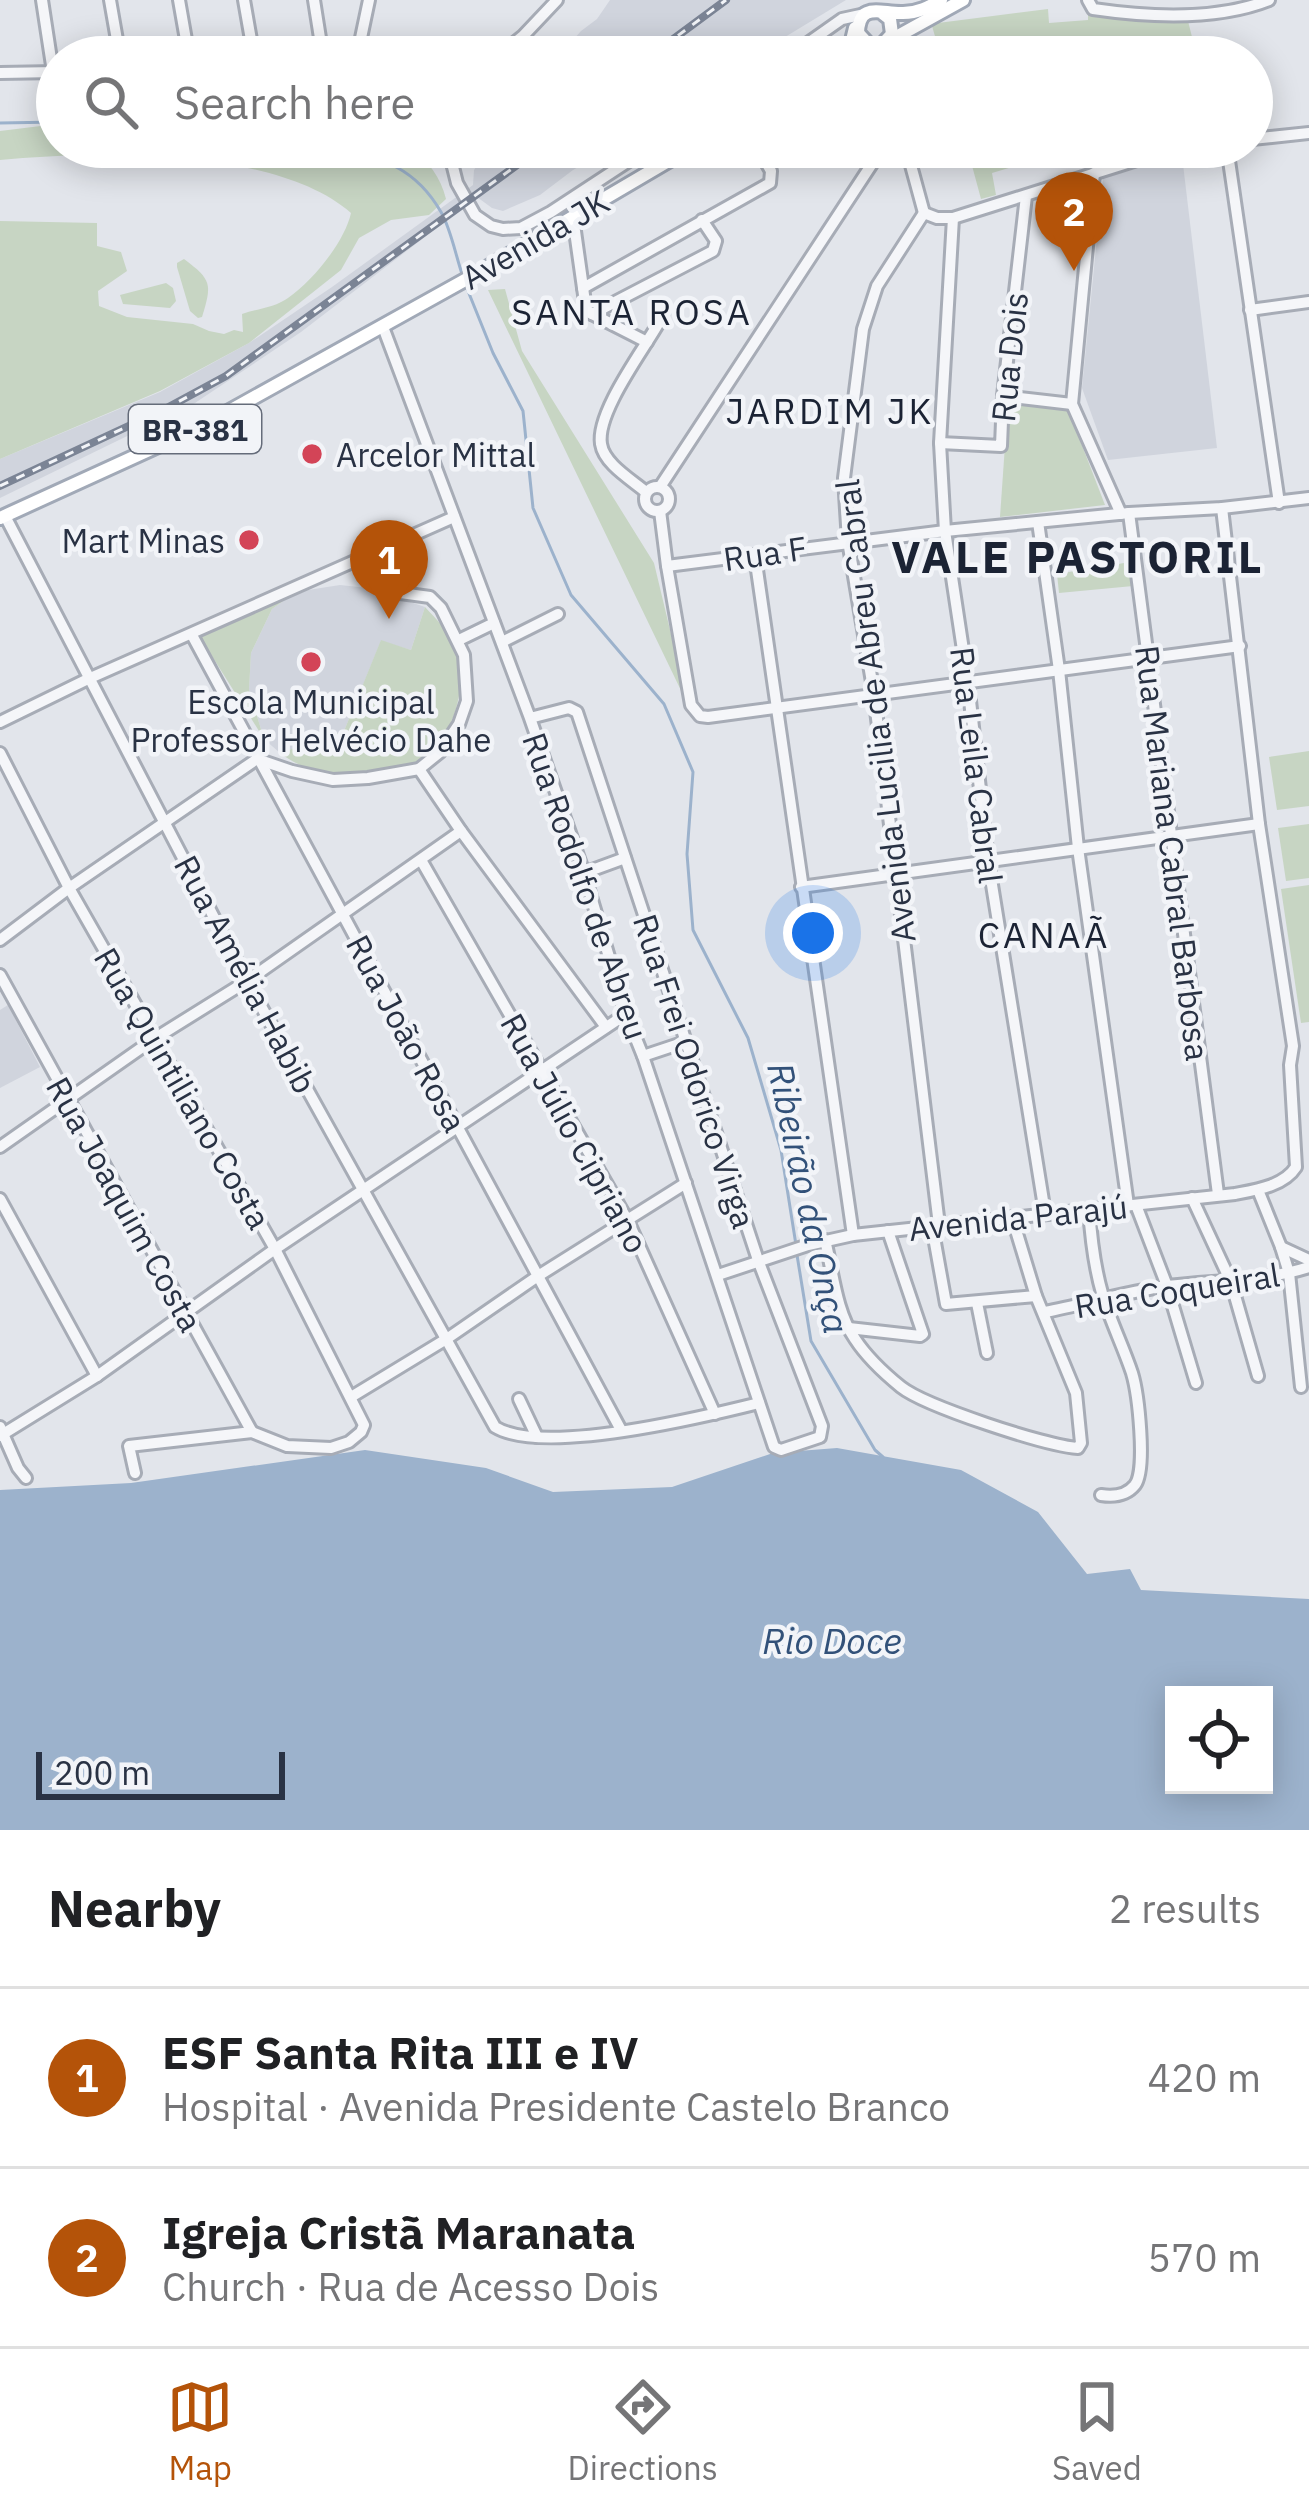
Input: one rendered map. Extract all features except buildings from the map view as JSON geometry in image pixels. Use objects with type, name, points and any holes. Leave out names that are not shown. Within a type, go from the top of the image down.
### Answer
[{"type":"main road","points":[[862,36],[858,33],[862,18],[881,12],[920,11],[941,0]]},
{"type":"main road","points":[[892,36],[963,0]]},
{"type":"main road","points":[[881,12],[893,26],[883,36]]},
{"type":"main road","name":"Avenida JK","points":[[383,327],[656,168]]},
{"type":"main road","name":"BR-381","points":[[3,517],[206,424],[383,327]]},
{"type":"street","points":[[42,0],[48,36]]},
{"type":"street","points":[[110,0],[117,36]]},
{"type":"street","points":[[179,0],[185,36]]},
{"type":"street","points":[[244,0],[250,36]]},
{"type":"street","points":[[314,0],[320,36]]},
{"type":"street","points":[[361,36],[369,0]]},
{"type":"street","points":[[524,36],[552,5],[538,0]]},
{"type":"street","points":[[1090,5],[1162,14],[1220,13],[1269,0]]},
{"type":"street","points":[[820,36],[842,19],[862,18]]},
{"type":"street","points":[[0,73],[36,72]]},
{"type":"street","points":[[1273,137],[1309,133]]},
{"type":"street","points":[[454,168],[475,215],[503,229],[521,228],[618,168]]},
{"type":"street","points":[[583,289],[770,183],[768,168]]},
{"type":"street","points":[[660,487],[869,168]]},
{"type":"street","points":[[911,168],[923,213],[937,218],[953,218],[1110,168]]},
{"type":"street","points":[[1230,168],[1279,502]]},
{"type":"street","points":[[1003,396],[1072,404],[1094,173]]},
{"type":"street","name":"Rua Dois","points":[[940,443],[1000,446],[1026,196]]},
{"type":"street","name":"Avenida Lucilia de Abreu Cabral","points":[[923,213],[877,286],[863,329],[844,478],[848,541],[874,694],[946,1304],[977,1303]]},
{"type":"street","points":[[573,217],[587,310],[647,342]]},
{"type":"street","name":"Rua Leila Cabral","points":[[953,218],[940,443],[946,531],[988,860],[1045,1213]]},
{"type":"street","points":[[592,314],[713,251],[716,241],[702,220]]},
{"type":"street","points":[[1250,310],[1309,302]]},
{"type":"street","points":[[646,492],[607,458],[600,443],[609,407],[658,324]]},
{"type":"street","name":"Rua Rodolfo de Abreu","points":[[383,327],[530,718],[626,1014],[777,1449]]},
{"type":"street","name":"Rua Mariana Cabral Barbosa","points":[[1072,404],[1125,513],[1218,1194]]},
{"type":"street","points":[[660,487],[669,498],[667,506],[660,511],[648,508],[646,492],[660,487]]},
{"type":"street","name":"Rua F","points":[[667,566],[848,541],[1309,498]]},
{"type":"street","points":[[1222,508],[1259,824],[1293,1046],[1296,1167],[1290,1177],[1258,1190],[1289,1273],[1301,1387]]},
{"type":"street","points":[[660,511],[691,705],[708,717],[1240,646]]},
{"type":"street","name":"Rua Amélia Habib","points":[[3,517],[247,981],[495,1427],[507,1434],[537,1437]]},
{"type":"street","points":[[0,722],[454,517]]},
{"type":"street","points":[[1038,522],[1078,848],[1132,1205],[1167,1286],[1196,1383]]},
{"type":"street","points":[[755,556],[853,1235]]},
{"type":"street","points":[[0,940],[257,759],[332,780],[419,769],[440,752],[459,724],[467,701],[459,640],[430,597],[393,592],[354,562]]},
{"type":"street","points":[[502,642],[558,614]]},
{"type":"street","points":[[459,640],[494,622]]},
{"type":"street","name":"Rua João Rosa","points":[[192,635],[621,1430]]},
{"type":"street","name":"Rua Frei Odorico Virga","points":[[530,718],[574,709],[758,1260],[822,1426],[820,1436],[777,1449]]},
{"type":"street","name":"Rua Quintiliano Costa","points":[[0,753],[69,888],[275,1249],[364,1425],[349,1442],[331,1448],[287,1446],[252,1432]]},
{"type":"street","points":[[419,769],[606,1027]]},
{"type":"street","points":[[801,887],[1259,824]]},
{"type":"street","points":[[0,1147],[461,831]]},
{"type":"street","points":[[584,873],[625,858]]},
{"type":"street","name":"Rua Júlio Cipriano","points":[[421,860],[628,1221],[715,1414]]},
{"type":"street","name":"Rua Joaquim Costa","points":[[0,975],[252,1432]]},
{"type":"street","points":[[26,1478],[1,1432],[97,1376],[275,1249],[626,1014]]},
{"type":"street","points":[[643,1056],[685,1042]]},
{"type":"street","points":[[1293,1046],[1309,1043]]},
{"type":"street","points":[[351,1397],[686,1183]]},
{"type":"street","name":"Avenida Parajú","points":[[718,1275],[853,1235],[1258,1190]]},
{"type":"street","points":[[1192,1198],[1231,1282],[1258,1376]]},
{"type":"street","points":[[0,1199],[97,1376]]},
{"type":"street","points":[[1089,1209],[1092,1257],[1133,1377],[1141,1437],[1139,1478],[1132,1489],[1115,1497],[1101,1495]]},
{"type":"street","points":[[825,1240],[849,1328],[900,1387],[998,1426],[1075,1449],[1081,1445],[1076,1393],[1036,1296],[1012,1217]]},
{"type":"street","points":[[849,1328],[923,1334],[888,1232]]},
{"type":"street","points":[[1281,1246],[1309,1263]]},
{"type":"street","name":"Rua Coqueiral","points":[[1045,1312],[1167,1286],[1289,1273],[1309,1263]]},
{"type":"street","points":[[987,1353],[977,1303],[1036,1296]]},
{"type":"street","points":[[519,1399],[537,1437],[621,1430],[759,1403]]},
{"type":"street","points":[[135,1474],[128,1446],[252,1432]]},
{"type":"shaded area","points":[[610,0],[846,0],[787,36],[577,36]]},
{"type":"shaded area","points":[[577,168],[540,195],[503,211],[477,197],[301,332],[195,403],[0,498],[0,459],[160,392],[249,343],[473,185],[474,170]]},
{"type":"shaded area","points":[[1139,168],[1183,168],[1217,448],[1108,460],[1082,388],[1103,178]]},
{"type":"shaded area","name":"Escola Municipal Professor Helvécio Dahe","points":[[340,585],[368,588],[425,607],[411,650],[381,641],[344,731],[280,753],[264,739],[249,690],[251,653],[272,609],[308,590]]},
{"type":"shaded area","points":[[8,1005],[40,1067],[0,1088],[0,1010]]},
{"type":"green space","points":[[1048,9],[1049,23],[1088,20],[1088,11],[1187,17],[1192,36],[935,36],[932,26]]},
{"type":"green space","points":[[36,127],[36,158],[0,160],[0,131]]},
{"type":"green space","points":[[245,168],[431,168],[446,199],[429,215],[391,220],[359,238],[341,270],[249,343],[160,391],[0,459],[0,221],[97,223],[97,246],[121,252],[127,271],[98,291],[99,306],[127,317],[193,324],[224,334],[243,332],[242,314],[283,301],[308,281],[335,248],[351,213],[318,191]]},
{"type":"green space","points":[[973,168],[1009,168],[992,173],[996,195],[981,199]]},
{"type":"green space","points":[[184,259],[207,283],[202,317],[190,311],[177,267]]},
{"type":"green space","points":[[166,283],[173,288],[176,301],[170,308],[123,304],[120,295]]},
{"type":"green space","points":[[505,289],[522,351],[654,563],[688,705],[488,290]]},
{"type":"green space","points":[[1008,402],[1068,409],[1105,505],[1000,517]]},
{"type":"green space","points":[[1130,562],[1133,586],[1059,593],[1057,574]]},
{"type":"green space","points":[[289,597],[272,609],[251,653],[249,690],[264,739],[200,637]]},
{"type":"green space","points":[[425,607],[452,639],[460,667],[454,716],[438,745],[408,766],[355,773],[311,769],[280,753],[344,731],[381,640],[411,650]]},
{"type":"green space","points":[[1309,751],[1309,806],[1277,810],[1269,757]]},
{"type":"green space","points":[[1309,824],[1309,878],[1286,881],[1278,828]]},
{"type":"green space","points":[[1309,885],[1309,1022],[1301,1023],[1281,889]]},
{"type":"water","name":"Rio Doce","points":[[837,1448],[961,1470],[1038,1512],[1087,1574],[1130,1569],[1141,1590],[1309,1599],[1309,1830],[0,1830],[0,1490],[131,1483],[365,1450],[486,1468],[553,1492],[672,1487],[773,1453]]},
{"type":"waterway","name":"Ribeirão da Onça","points":[[0,123],[36,122]]},
{"type":"waterway","name":"Ribeirão da Onça","points":[[398,168],[420,185],[445,219],[463,277]]},
{"type":"waterway","name":"Ribeirão da Onça","points":[[466,286],[523,411],[533,508],[571,595],[664,704],[693,772],[687,854],[693,930],[748,1038],[781,1150],[796,1245]]},
{"type":"waterway","name":"Ribeirão da Onça","points":[[797,1255],[811,1341],[883,1457]]},
{"type":"railway","points":[[677,36],[726,0]]},
{"type":"railway","points":[[0,486],[226,376],[513,168]]},
{"type":"place","name":"Igreja Cristã Maranata","points":[[1074,271]]},
{"type":"place","name":"Arcelor Mittal","points":[[312,454]]},
{"type":"place","name":"Mart Minas","points":[[249,540]]},
{"type":"place","name":"ESF Santa Rita III e IV","points":[[389,619]]},
{"type":"place","name":"Escola Municipal Professor Helvécio Dahe","points":[[311,662]]},
{"type":"district","name":"SANTA ROSA","points":[[632,311]]},
{"type":"district","name":"JARDIM JK","points":[[830,410]]},
{"type":"district","name":"VALE PASTORIL","points":[[1078,556]]},
{"type":"district","name":"CANAÃ","points":[[1044,934]]}]
